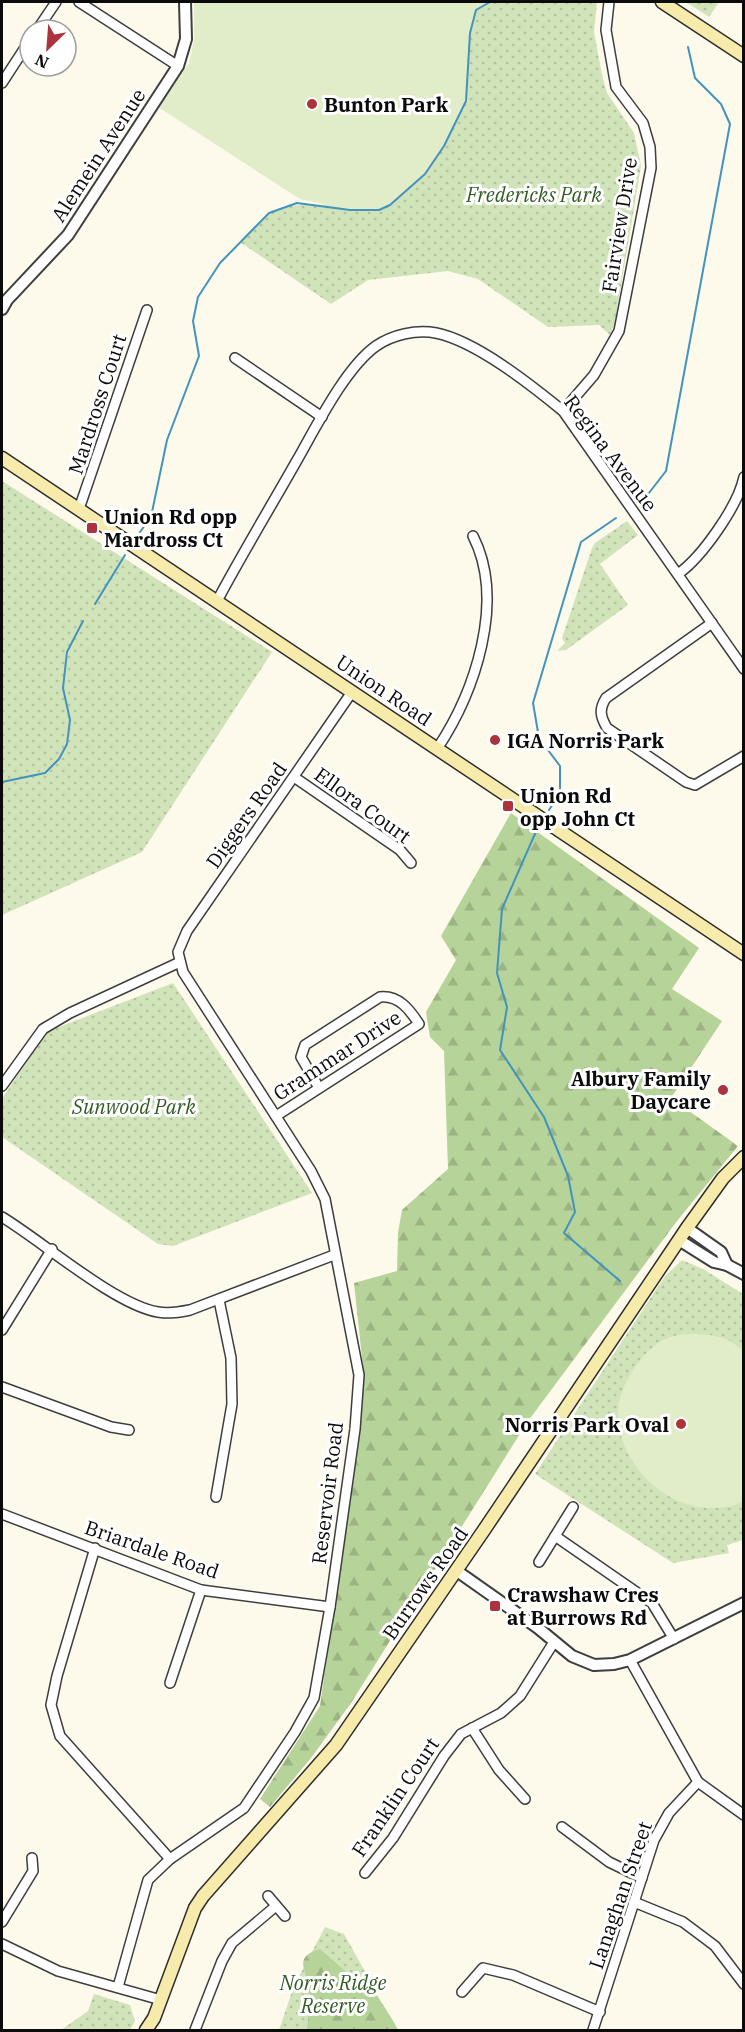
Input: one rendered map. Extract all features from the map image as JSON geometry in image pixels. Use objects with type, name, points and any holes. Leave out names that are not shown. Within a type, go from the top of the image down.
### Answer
[{"type":"main road","points":[[662,2],[744,56]]},
{"type":"main road","name":"Union Road","points":[[2,458],[744,954]]},
{"type":"main road","name":"Burrows Road","points":[[146,2031],[195,1908],[203,1896],[336,1745],[457,1571],[687,1228],[723,1178],[744,1157]]},
{"type":"street","points":[[45,18],[56,2]]},
{"type":"street","points":[[79,2],[178,66]]},
{"type":"street","name":"Alemein Avenue","points":[[3,301],[68,235],[178,66],[186,39],[185,2]]},
{"type":"street","name":"Fairview Drive","points":[[563,411],[594,375],[619,331],[651,168],[650,147],[643,123],[616,87],[606,30],[609,2]]},
{"type":"street","points":[[2,83],[18,58]]},
{"type":"street","name":"Mardross Court","points":[[79,509],[147,310]]},
{"type":"street","name":"Regina Avenue","points":[[217,601],[322,417],[357,364],[376,346],[406,332],[435,332],[465,342],[538,391],[563,411],[744,669]]},
{"type":"street","points":[[235,358],[322,417]]},
{"type":"street","points":[[678,574],[696,557],[737,498],[743,483]]},
{"type":"street","points":[[437,749],[466,696],[477,667],[483,634],[486,580],[481,552],[473,536]]},
{"type":"street","points":[[712,623],[606,698],[600,707],[601,718],[607,728],[686,782],[695,785],[744,756]]},
{"type":"street","name":"Diggers Road","points":[[183,972],[178,952],[187,931],[352,692]]},
{"type":"street","name":"Ellora Court","points":[[294,777],[400,850],[411,863]]},
{"type":"street","points":[[2,1086],[43,1029],[70,1013],[180,962]]},
{"type":"street","name":"Reservoir Road","points":[[118,1987],[145,1888],[158,1868],[244,1808],[296,1732],[314,1698],[330,1607],[355,1429],[359,1375],[333,1255],[325,1199],[311,1171],[183,972]]},
{"type":"street","name":"Grammar Drive","points":[[276,1116],[418,1024],[408,1008],[387,996],[380,997],[305,1045],[301,1057],[319,1088]]},
{"type":"street","points":[[2,1216],[120,1296],[157,1312],[173,1313],[190,1310],[333,1255]]},
{"type":"street","points":[[687,1228],[721,1252],[727,1265]]},
{"type":"street","points":[[679,1240],[714,1262],[727,1265],[744,1274]]},
{"type":"street","points":[[2,1330],[52,1249]]},
{"type":"street","points":[[216,1497],[218,1474],[232,1404],[231,1358],[219,1300]]},
{"type":"street","points":[[2,1387],[111,1427],[129,1430]]},
{"type":"street","points":[[538,1562],[573,1507]]},
{"type":"street","name":"Briardale Road","points":[[2,1514],[201,1590],[330,1607]]},
{"type":"street","points":[[555,1536],[652,1603],[674,1639]]},
{"type":"street","points":[[95,1548],[57,1676],[51,1705],[60,1736],[170,1858]]},
{"type":"street","points":[[457,1571],[530,1622],[572,1656],[594,1665],[630,1660],[744,1604]]},
{"type":"street","points":[[170,1683],[201,1590]]},
{"type":"street","name":"Franklin Court","points":[[365,1874],[393,1838],[444,1756],[461,1734],[501,1713],[520,1696],[554,1642]]},
{"type":"street","points":[[630,1660],[698,1782],[744,1815]]},
{"type":"street","points":[[472,1728],[499,1770],[525,1799]]},
{"type":"street","name":"Lanaghan Street","points":[[593,2031],[654,1840],[669,1813],[698,1782]]},
{"type":"street","points":[[562,1827],[609,1862],[642,1878]]},
{"type":"street","points":[[2,1922],[33,1871],[32,1858]]},
{"type":"street","points":[[268,1896],[285,1916]]},
{"type":"street","points":[[634,1902],[683,1922],[715,1946],[744,1984]]},
{"type":"street","points":[[195,2031],[222,1961],[232,1943],[276,1906]]},
{"type":"street","points":[[2,1944],[58,1971],[160,2000]]},
{"type":"street","points":[[462,1992],[483,1968],[513,1975],[600,2012]]},
{"type":"green space","name":"Bunton Park","points":[[194,2],[490,2],[476,11],[470,33],[466,101],[444,146],[425,174],[390,205],[379,210],[350,210],[300,199],[158,107],[189,63],[194,41]]},
{"type":"green space","name":"Fredericks Park","points":[[490,2],[597,2],[594,32],[602,75],[607,93],[634,133],[641,166],[615,322],[610,335],[599,325],[548,327],[478,279],[448,271],[368,280],[331,304],[240,242],[270,213],[295,205],[379,210],[425,174],[444,146],[466,101],[470,33],[476,10]]},
{"type":"green space","points":[[686,2],[719,2],[709,17]]},
{"type":"green space","points":[[2,481],[272,652],[142,852],[2,915]]},
{"type":"green space","points":[[627,521],[638,535],[600,564],[628,605],[566,650],[557,651],[565,643],[562,638],[592,548],[595,543]]},
{"type":"green space","points":[[511,813],[699,948],[672,989],[722,1021],[671,1098],[738,1146],[677,1221],[528,1421],[351,1703],[311,1758],[270,1807],[260,1799],[320,1706],[361,1419],[364,1376],[354,1283],[397,1271],[398,1233],[402,1210],[448,1169],[444,1051],[430,1037],[426,1012],[456,960],[441,936]]},
{"type":"green space","name":"Sunwood Park","points":[[173,983],[312,1193],[173,1246],[158,1244],[2,1137],[2,1099],[46,1032]]},
{"type":"green space","points":[[682,1260],[703,1269],[743,1294],[743,1540],[727,1545],[729,1553],[673,1563],[535,1474],[665,1276]]},
{"type":"green space","name":"Norris Park Oval","points":[[678,1335],[711,1335],[727,1339],[743,1350],[743,1501],[722,1508],[691,1505],[674,1499],[645,1478],[625,1448],[618,1414],[619,1400],[627,1381],[634,1368],[653,1346]]},
{"type":"green space","name":"Norris Ridge Reserve","points":[[325,1927],[344,1934],[367,1975],[389,2030],[279,2030],[294,1986]]},
{"type":"green space","name":"Norris Ridge Reserve","points":[[320,1949],[345,1971],[351,1986],[363,1988],[371,1983],[398,2030],[307,2030],[310,1992],[303,1965],[306,1956]]},
{"type":"green space","points":[[94,1994],[130,2005],[135,2021],[130,2030],[61,2030],[88,2011]]},
{"type":"waterway","points":[[140,532],[151,517],[167,440],[199,356],[193,321],[198,297],[220,263],[269,213],[297,203],[350,210],[379,210],[390,205],[425,174],[444,146],[466,101],[470,33],[476,10],[490,2]]},
{"type":"waterway","points":[[642,502],[666,471],[730,124],[721,104],[695,78],[688,47]]},
{"type":"waterway","points":[[549,810],[560,793],[560,766],[539,738],[533,703],[581,542],[616,518]]},
{"type":"waterway","points":[[95,604],[125,555]]},
{"type":"waterway","points":[[2,782],[45,773],[59,759],[67,744],[70,720],[63,688],[67,652],[83,621]]},
{"type":"waterway","points":[[538,827],[502,909],[497,973],[507,1007],[500,1050],[544,1117],[568,1176],[575,1212],[564,1233],[620,1281]]},
{"type":"place","name":"Bunton Park","points":[[312,104]]},
{"type":"place","name":"Union Rd opp Mardross Ct","points":[[92,528]]},
{"type":"place","name":"IGA Norris Park","points":[[495,740]]},
{"type":"place","name":"Union Rd opp John Ct","points":[[508,806]]},
{"type":"place","name":"Albury Family Daycare","points":[[723,1090]]},
{"type":"place","name":"Norris Park Oval","points":[[681,1424]]},
{"type":"place","name":"Crawshaw Cres at Burrows Rd","points":[[495,1606]]}]
